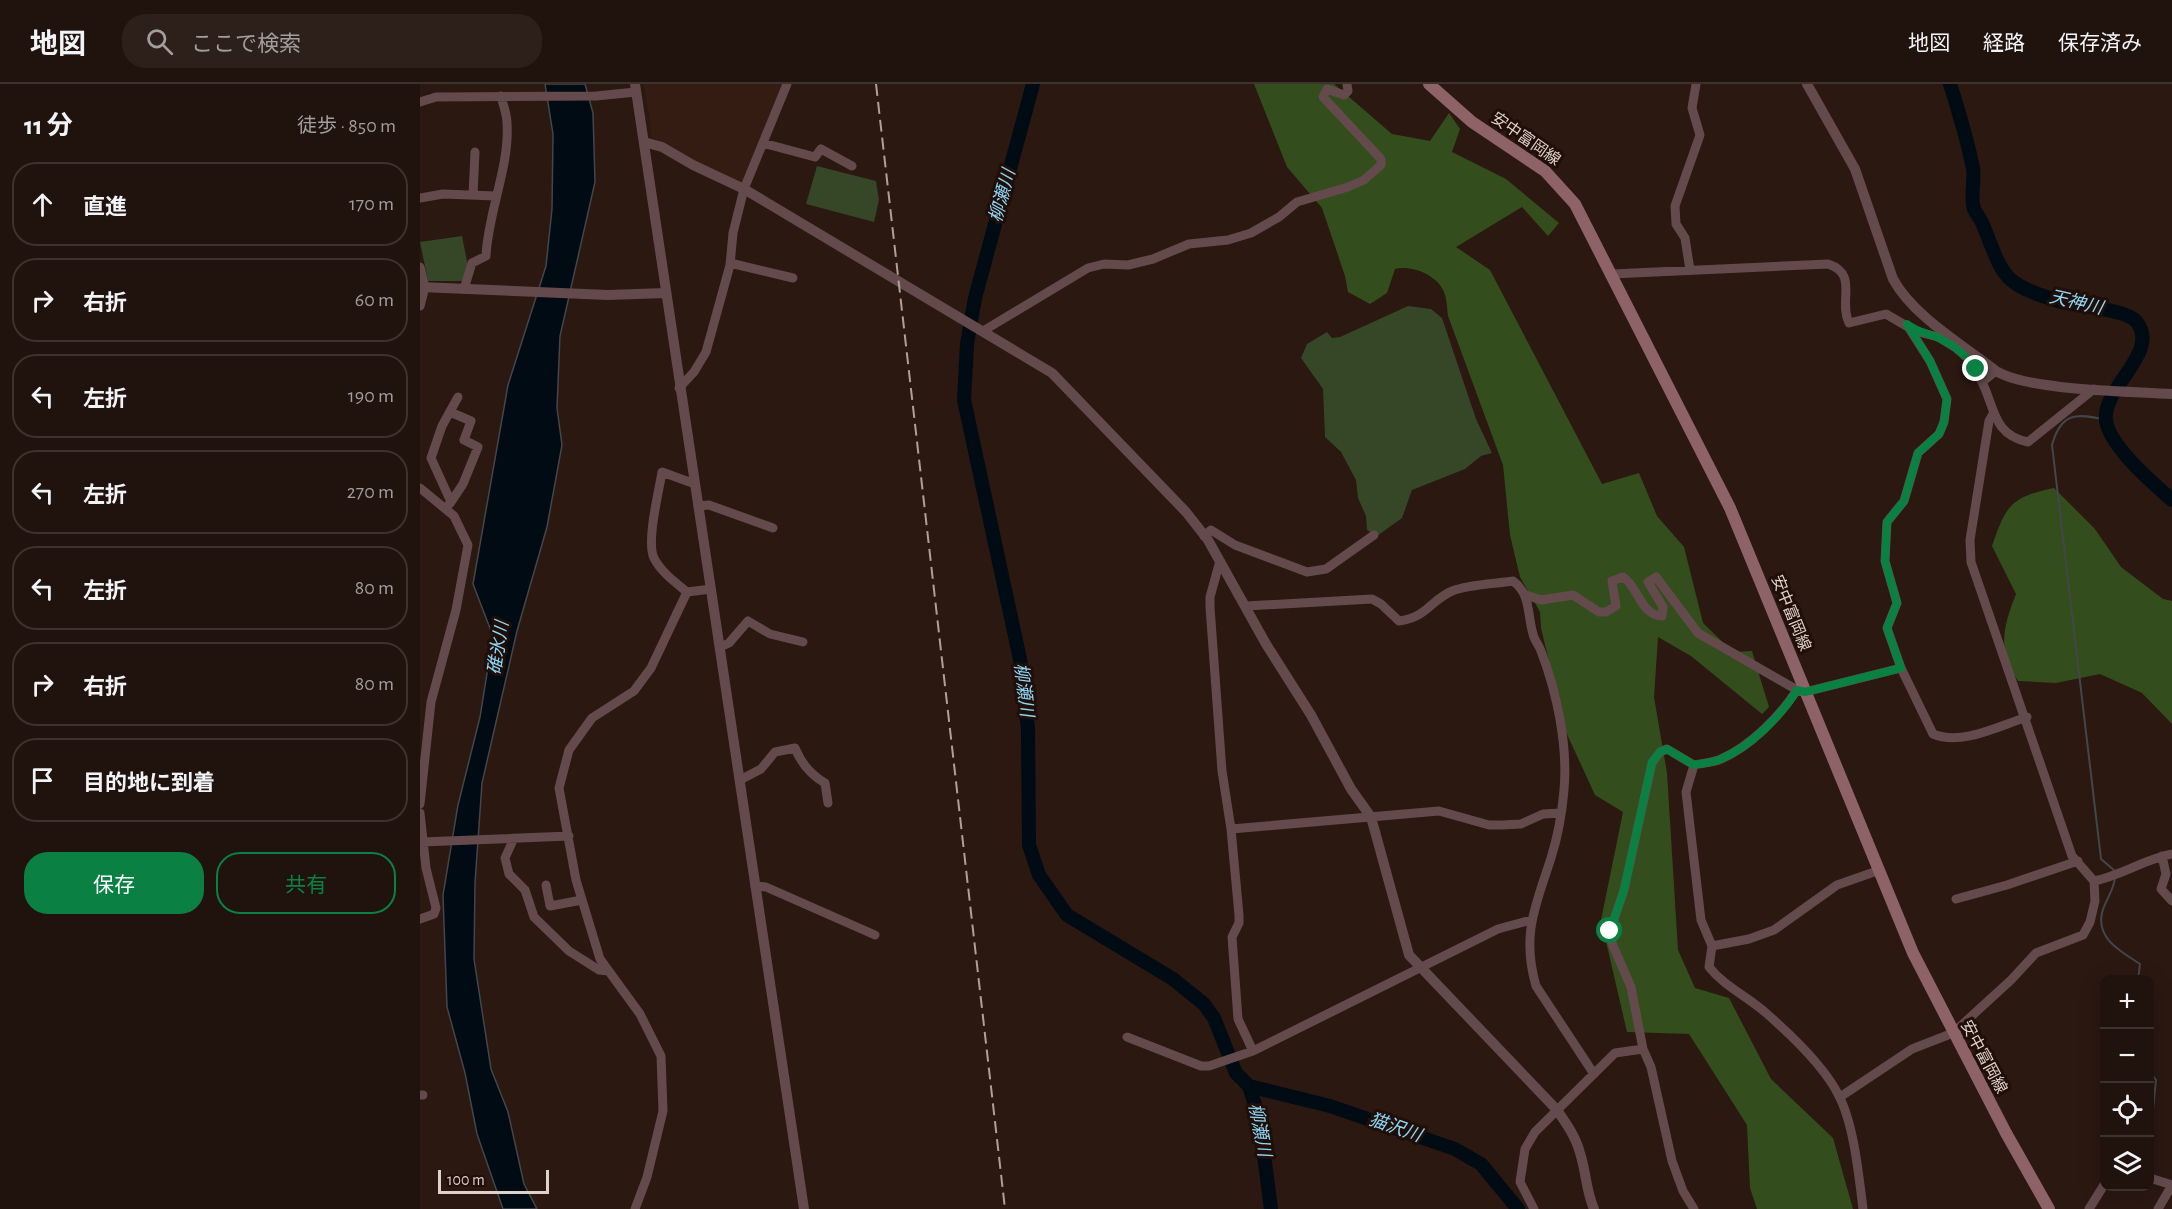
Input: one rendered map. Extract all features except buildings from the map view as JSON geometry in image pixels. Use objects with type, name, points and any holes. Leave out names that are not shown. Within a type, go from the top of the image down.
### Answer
[{"type":"main road","name":"安中富岡線","points":[[1430,84],[1466,117],[1556,180],[1575,204],[1730,508],[1801,691],[1913,953],[1953,1033],[2049,1209]]},
{"type":"street","points":[[482,84],[482,95]]},
{"type":"street","points":[[679,388],[694,372],[706,352],[730,263],[735,219],[744,189],[787,84]]},
{"type":"street","points":[[981,330],[1088,268],[1104,264],[1128,265],[1153,259],[1189,244],[1228,240],[1279,217],[1297,202],[1364,180],[1381,165],[1381,159],[1323,97],[1327,89],[1344,95],[1348,91],[1347,84]]},
{"type":"street","points":[[1690,270],[1685,238],[1676,224],[1675,206],[1700,135],[1692,108],[1696,84]]},
{"type":"street","points":[[1807,84],[1855,169],[1893,279],[1900,293],[1915,308],[1996,371],[2023,381],[2172,394]]},
{"type":"street","points":[[420,102],[436,97],[482,95],[596,96],[635,88],[804,1209]]},
{"type":"street","points":[[464,289],[472,263],[486,256],[495,196],[507,146],[507,122],[501,96]]},
{"type":"street","points":[[644,142],[662,147],[693,165],[744,189],[1052,373],[1186,512],[1220,561],[1311,715],[1351,789],[1371,817],[1409,955],[1557,1110],[1570,1129],[1580,1151],[1589,1199],[1594,1209]]},
{"type":"street","points":[[763,143],[815,157],[820,149],[852,166]]},
{"type":"street","points":[[473,195],[475,152]]},
{"type":"street","points":[[420,198],[443,194],[495,196]]},
{"type":"street","points":[[730,263],[793,278]]},
{"type":"street","points":[[1611,274],[1828,264],[1843,272],[1847,281],[1845,315],[1849,323],[1886,314],[1907,324],[1915,331],[1938,337],[1969,358],[1991,399],[1993,414],[1977,489],[1975,521],[1970,540],[1971,562],[2072,856],[2094,881],[2095,901],[2090,922],[2083,935],[2036,953],[2011,980],[1953,1033],[1912,1048],[1840,1097]]},
{"type":"street","points":[[420,267],[422,287],[420,306]]},
{"type":"street","points":[[422,287],[608,295],[665,293]]},
{"type":"street","points":[[1907,324],[1930,361],[1947,399],[1944,422],[1939,434],[1918,453],[1904,501],[1887,522],[1884,533],[1885,561],[1897,603],[1887,628],[1901,668],[1933,734],[1942,738],[1969,735],[2026,717]]},
{"type":"street","points":[[1982,382],[1996,371]]},
{"type":"street","points":[[1993,414],[2014,440],[2028,442],[2094,389]]},
{"type":"street","points":[[420,804],[431,702],[456,610],[468,545],[448,505],[431,458],[458,397]]},
{"type":"street","points":[[448,505],[463,484],[478,447],[464,440],[471,421],[450,412]]},
{"type":"street","points":[[695,484],[662,472],[653,519],[652,555],[661,569],[687,592],[711,589]]},
{"type":"street","points":[[420,488],[448,505]]},
{"type":"street","points":[[698,506],[709,505],[773,528]]},
{"type":"street","points":[[1204,536],[1211,530],[1235,545],[1306,572],[1326,569],[1374,535]]},
{"type":"street","points":[[1220,561],[1210,597],[1222,771],[1231,829],[1239,915],[1239,923],[1232,937],[1239,1019],[1249,1052]]},
{"type":"street","points":[[1526,596],[1541,600],[1573,595],[1599,612],[1606,612],[1616,606],[1612,581],[1623,577],[1629,581],[1645,607],[1652,613],[1662,616],[1663,607],[1648,582],[1656,577],[1698,633],[1801,691]]},
{"type":"street","points":[[1246,606],[1372,599],[1382,604],[1399,621],[1423,615],[1450,592],[1464,588],[1513,581],[1522,587],[1526,596],[1533,637],[1540,650],[1562,735],[1564,788],[1555,846],[1531,920],[1532,971],[1536,986],[1594,1074]]},
{"type":"street","points":[[635,1209],[647,1177],[663,1111],[661,1056],[650,1030],[600,959],[582,900],[559,788],[569,750],[592,718],[634,691],[651,668],[687,592]]},
{"type":"street","points":[[720,647],[729,643],[748,621],[770,634],[803,642]]},
{"type":"street","points":[[1694,1209],[1683,1191],[1672,1161],[1651,1067],[1643,1049],[1630,987],[1611,941],[1610,931],[1624,890],[1652,762],[1660,752],[1667,749],[1694,765],[1721,759],[1761,732],[1801,691],[1901,668]]},
{"type":"street","points":[[740,780],[761,769],[775,752],[795,748],[800,759],[816,778],[825,783],[828,803]]},
{"type":"street","points":[[1694,765],[1686,792],[1701,920],[1712,946],[1709,967],[1718,977],[1764,1011],[1793,1038],[1840,1097],[1859,1173],[1863,1209]]},
{"type":"street","points":[[1231,829],[1439,811],[1489,825],[1521,824],[1543,814],[1561,813]]},
{"type":"street","points":[[420,813],[436,908],[434,914],[420,919]]},
{"type":"street","points":[[425,841],[569,836]]},
{"type":"street","points":[[511,838],[505,858],[509,874],[525,890],[534,917],[569,951],[599,970],[608,971]]},
{"type":"street","points":[[2094,881],[2119,876],[2145,860],[2167,855],[2166,874],[2161,889],[2172,901]]},
{"type":"street","points":[[1956,899],[2078,861]]},
{"type":"street","points":[[1712,946],[1749,939],[1774,930],[1837,885],[1877,871]]},
{"type":"street","points":[[546,885],[550,906],[582,900]]},
{"type":"street","points":[[755,886],[766,887],[875,935]]},
{"type":"street","points":[[1127,1037],[1201,1066],[1209,1066],[1249,1052],[1421,969],[1498,928],[1531,920]]},
{"type":"street","points":[[1534,1209],[1520,1182],[1525,1149],[1535,1132],[1615,1053],[1643,1049]]},
{"type":"street","points":[[2154,1179],[2172,1185],[2158,1209]]},
{"type":"street","points":[[2089,1209],[2100,1191]]},
{"type":"shaded area","points":[[644,84],[784,84],[742,183],[704,168],[652,137]]},
{"type":"green space","points":[[1254,84],[1334,84],[1392,134],[1430,141],[1449,113],[1460,129],[1452,152],[1506,179],[1559,223],[1548,236],[1522,207],[1456,247],[1490,270],[1602,484],[1639,473],[1657,516],[1684,547],[1703,623],[1733,652],[1752,651],[1769,707],[1762,714],[1691,656],[1658,637],[1654,697],[1667,773],[1678,950],[1695,988],[1729,998],[1771,1079],[1833,1138],[1853,1209],[1757,1209],[1750,1188],[1747,1125],[1689,1034],[1627,1032],[1601,920],[1623,812],[1595,795],[1566,732],[1541,628],[1540,612],[1520,577],[1510,535],[1503,465],[1448,316],[1444,292],[1430,276],[1416,270],[1402,268],[1395,269],[1387,293],[1370,304],[1348,292],[1345,276],[1322,208],[1287,167]]},
{"type":"green space","points":[[817,166],[876,181],[879,200],[874,222],[806,204]]},
{"type":"green space","points":[[462,236],[468,266],[463,281],[428,281],[420,242]]},
{"type":"green space","points":[[1408,306],[1431,309],[1442,318],[1476,419],[1492,453],[1481,456],[1465,469],[1412,490],[1402,518],[1377,536],[1367,530],[1366,516],[1358,498],[1356,480],[1341,452],[1325,437],[1323,389],[1301,358],[1307,344],[1327,332],[1332,338],[1340,337]]},
{"type":"green space","points":[[2054,488],[2095,529],[2121,567],[2163,599],[2172,601],[2172,724],[2142,693],[2100,674],[2056,683],[2018,681],[2011,669],[2004,638],[2016,594],[1992,546],[2006,512],[2012,505],[2028,495]]},
{"type":"water","name":"碓氷川","points":[[545,84],[585,84],[593,113],[595,182],[560,336],[557,408],[562,445],[547,527],[517,631],[482,783],[475,883],[474,959],[491,1069],[508,1112],[524,1184],[537,1209],[503,1209],[477,1134],[465,1073],[447,1007],[443,895],[458,805],[480,717],[493,636],[473,584],[508,385],[546,266],[552,209],[553,134]]},
{"type":"waterway","name":"柳瀬川","points":[[1033,84],[975,298],[967,344],[964,400],[1020,659],[1028,729],[1029,845],[1039,875],[1067,915],[1173,979],[1204,1004],[1214,1018],[1236,1073],[1249,1086],[1259,1117],[1271,1209]]},
{"type":"waterway","name":"天神川","points":[[1950,84],[1973,168],[1974,209],[1995,256],[2007,275],[2025,289],[2039,295],[2066,303],[2100,308],[2122,314],[2136,321],[2142,333],[2142,345],[2113,395],[2107,408],[2106,420],[2109,430],[2123,452],[2172,500]]},
{"type":"waterway","points":[[2106,420],[2079,416],[2065,421],[2060,426],[2052,445],[2101,859],[2115,871]]},
{"type":"waterway","points":[[2115,877],[2101,922],[2112,944],[2140,964],[2139,975]]},
{"type":"waterway","points":[[2150,1137],[2156,1080],[2154,1077]]},
{"type":"waterway","name":"猫沢川","points":[[1249,1086],[1330,1106],[1455,1149],[1481,1164],[1518,1209]]},
{"type":"railway","points":[[876,84],[1005,1209]]},
{"type":"route","points":[[1610,931],[1624,890],[1652,762],[1660,752],[1667,749],[1673,751],[1694,765],[1721,759],[1761,732],[1784,711],[1797,690],[1805,692],[1901,668],[1887,628],[1890,615],[1897,603],[1885,561],[1884,533],[1887,522],[1904,501],[1918,453],[1939,434],[1944,422],[1947,399],[1930,361],[1907,324],[1915,331],[1938,337],[1956,348],[1969,358],[1976,369]]}]
